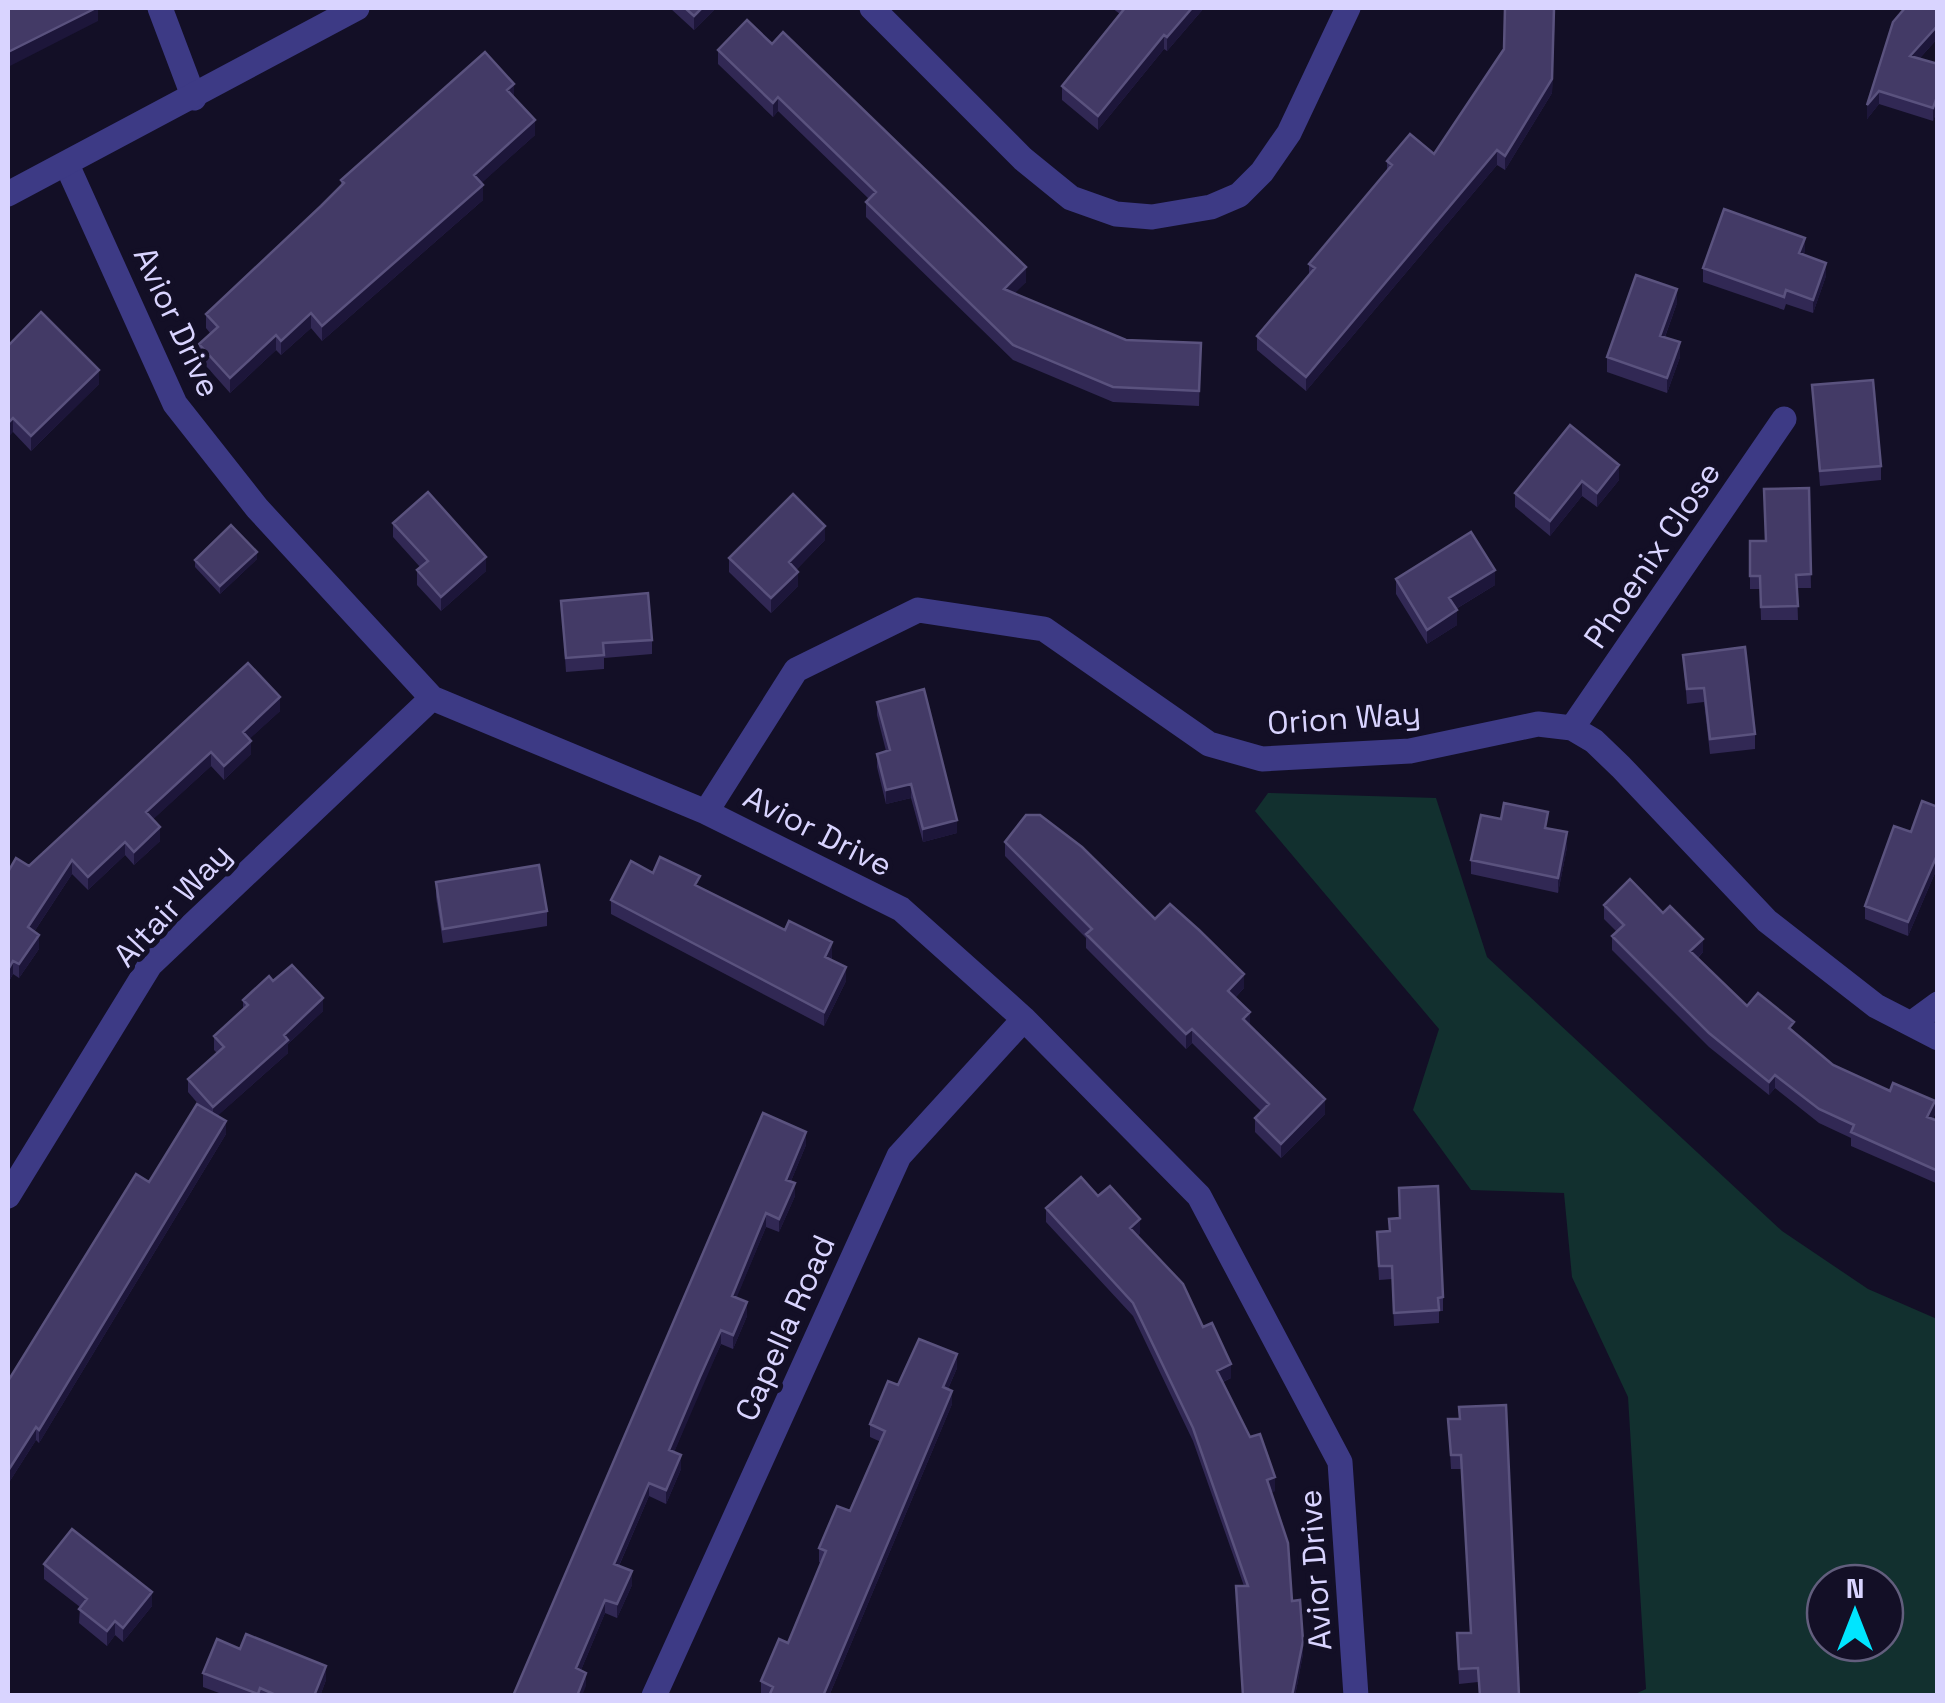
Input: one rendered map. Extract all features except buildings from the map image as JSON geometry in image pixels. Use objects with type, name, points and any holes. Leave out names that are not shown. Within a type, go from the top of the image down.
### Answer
[{"type":"street","points":[[160,8],[194,98]]},
{"type":"street","points":[[8,194],[67,166],[357,8]]},
{"type":"street","points":[[872,8],[1023,159],[1071,198],[1116,214],[1152,217],[1210,208],[1239,195],[1262,172],[1289,133],[1348,8]]},
{"type":"street","name":"Avior Drive","points":[[67,166],[175,404],[246,496],[432,698],[706,812],[901,909],[1024,1019],[1199,1196],[1340,1462],[1356,1696]]},
{"type":"street","name":"Phoenix Close","points":[[1572,728],[1784,419]]},
{"type":"street","name":"Orion Way","points":[[706,812],[796,670],[918,610],[1044,629],[1209,744],[1262,759],[1410,751],[1538,724],[1572,728]]},
{"type":"street","name":"Altair Way","points":[[8,1196],[150,965],[432,698]]},
{"type":"street","points":[[1572,728],[1622,766],[1767,921],[1876,1006],[1938,1038]]},
{"type":"street","points":[[1912,1024],[1938,1004]]},
{"type":"street","name":"Capella Road","points":[[654,1696],[899,1156],[1024,1019]]},
{"type":"green space","points":[[1268,793],[1436,798],[1487,957],[1782,1231],[1868,1289],[1937,1319],[1937,1695],[1633,1695],[1646,1689],[1628,1397],[1572,1277],[1564,1193],[1471,1190],[1413,1110],[1439,1029],[1255,811]]}]
